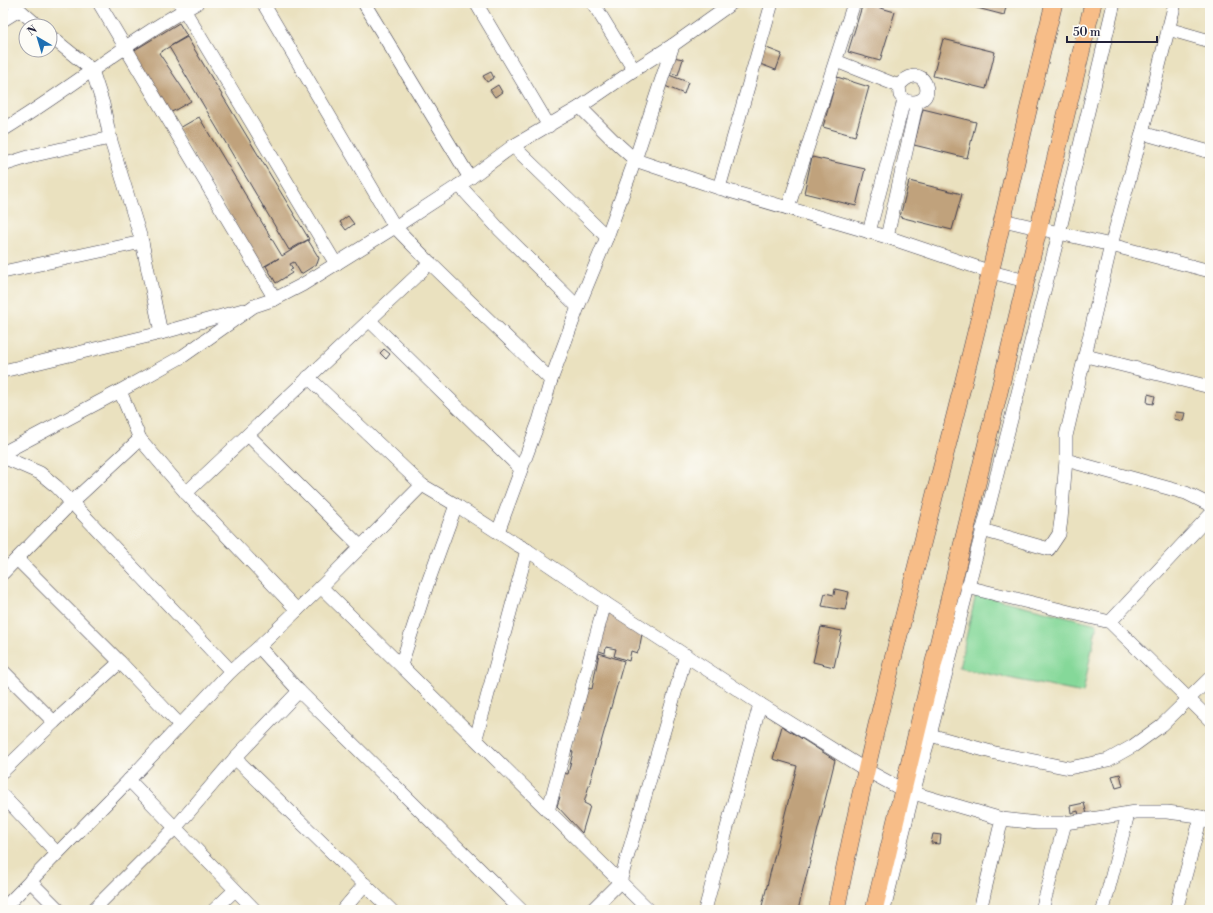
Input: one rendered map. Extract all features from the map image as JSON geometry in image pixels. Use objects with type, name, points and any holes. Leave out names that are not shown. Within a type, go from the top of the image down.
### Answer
[{"type":"main road","points":[[836,910],[866,770],[991,272],[1054,3]]},
{"type":"main road","points":[[874,910],[908,792],[1026,281],[1093,3]]},
{"type":"street","points":[[99,3],[126,46],[275,299]]},
{"type":"street","points":[[3,130],[28,115],[182,6],[197,3]]},
{"type":"street","points":[[262,3],[395,227],[430,263],[552,380]]},
{"type":"street","points":[[364,3],[464,181],[500,230],[578,307]]},
{"type":"street","points":[[476,3],[549,126]]},
{"type":"street","points":[[593,3],[634,70]]},
{"type":"street","points":[[3,372],[161,333],[275,299],[302,285],[395,227],[513,146],[580,107],[673,45],[732,3]]},
{"type":"street","points":[[718,188],[772,3]]},
{"type":"street","points":[[788,208],[854,3]]},
{"type":"street","points":[[884,910],[908,792],[930,735],[1059,233],[1114,3]]},
{"type":"street","points":[[982,530],[1050,549],[1059,534],[1066,460],[1066,436],[1111,245],[1142,133],[1175,3]]},
{"type":"street","points":[[182,6],[336,264]]},
{"type":"street","points":[[3,20],[16,7],[29,18]]},
{"type":"street","points":[[1168,29],[1210,41]]},
{"type":"street","points":[[58,42],[92,70],[103,104],[110,138],[142,242],[161,333]]},
{"type":"street","points":[[498,532],[539,421],[578,307],[607,237],[635,160],[673,45]]},
{"type":"street","points":[[836,61],[899,86]]},
{"type":"street","points":[[915,76],[922,79],[926,85],[926,92],[923,98],[918,102],[910,103],[904,100],[900,94],[899,86],[902,81],[908,77],[915,76]]},
{"type":"street","points":[[869,232],[904,100]]},
{"type":"street","points":[[887,237],[918,102]]},
{"type":"street","points":[[580,107],[635,160],[718,188],[887,237],[991,272],[1026,281]]},
{"type":"street","points":[[1142,133],[1210,152]]},
{"type":"street","points":[[3,165],[35,155],[110,138]]},
{"type":"street","points":[[513,146],[607,237]]},
{"type":"street","points":[[1003,220],[1111,245],[1210,271]]},
{"type":"street","points":[[3,272],[142,242]]},
{"type":"street","points":[[186,493],[430,263]]},
{"type":"street","points":[[3,453],[183,356],[254,306]]},
{"type":"street","points":[[369,320],[521,469]]},
{"type":"street","points":[[1086,356],[1210,387]]},
{"type":"street","points":[[308,377],[422,485],[527,550],[605,603],[760,704],[866,770],[908,792],[1002,819],[1037,823],[1065,823],[1128,814],[1167,812],[1191,815],[1205,820],[1176,910]]},
{"type":"street","points":[[120,391],[140,439],[186,493],[297,610]]},
{"type":"street","points":[[248,435],[360,546]]},
{"type":"street","points":[[3,573],[71,503],[140,439]]},
{"type":"street","points":[[3,457],[40,473],[57,487],[231,671]]},
{"type":"street","points":[[1066,460],[1186,493],[1210,504]]},
{"type":"street","points":[[3,908],[129,780],[231,671],[259,647],[321,587],[422,485]]},
{"type":"street","points":[[401,665],[427,585],[456,505]]},
{"type":"street","points":[[1110,622],[1210,515]]},
{"type":"street","points":[[476,738],[527,550]]},
{"type":"street","points":[[16,559],[120,662],[180,725]]},
{"type":"street","points":[[321,587],[476,738],[648,910]]},
{"type":"street","points":[[967,587],[1110,622],[1210,720]]},
{"type":"street","points":[[548,811],[605,603]]},
{"type":"street","points":[[259,647],[299,691],[521,910]]},
{"type":"street","points":[[592,910],[620,882],[686,655]]},
{"type":"street","points":[[3,771],[120,662]]},
{"type":"street","points":[[3,671],[54,722]]},
{"type":"street","points":[[930,735],[1002,754],[1069,768],[1108,760],[1133,746],[1162,724],[1210,678]]},
{"type":"street","points":[[93,910],[176,827],[235,758],[299,691]]},
{"type":"street","points":[[704,910],[760,704]]},
{"type":"street","points":[[235,758],[391,910]]},
{"type":"street","points":[[129,780],[255,910]]},
{"type":"street","points":[[3,796],[57,853]]},
{"type":"street","points":[[1103,910],[1128,814]]},
{"type":"street","points":[[980,910],[1002,819]]},
{"type":"street","points":[[1042,910],[1065,823]]},
{"type":"street","points":[[30,881],[59,910]]},
{"type":"street","points":[[343,910],[365,884]]},
{"type":"street","points":[[214,910],[235,890]]},
{"type":"green space","points":[[976,594],[1097,624],[1083,693],[959,668]]},
{"type":"building","points":[[863,3],[895,12],[880,61],[848,52]]},
{"type":"building","points":[[958,3],[1007,3],[1004,15]]},
{"type":"building","points":[[179,23],[187,36],[159,53],[191,101],[170,113],[133,51]]},
{"type":"building","points":[[187,37],[309,239],[289,250],[169,47]]},
{"type":"building","points":[[943,39],[995,52],[986,89],[933,76]]},
{"type":"building","points":[[759,45],[782,54],[776,70],[752,61]]},
{"type":"building","points":[[673,57],[683,59],[678,75],[668,72]]},
{"type":"building","points":[[491,72],[494,78],[487,82],[483,76]]},
{"type":"building","points":[[669,75],[688,82],[684,94],[665,86]]},
{"type":"building","points":[[837,77],[869,87],[855,136],[823,127]]},
{"type":"building","points":[[498,85],[502,92],[495,97],[490,90]]},
{"type":"building","points":[[923,109],[976,122],[967,158],[914,145]]},
{"type":"building","points":[[199,117],[282,256],[308,240],[319,258],[317,264],[301,274],[294,262],[290,264],[293,269],[290,270],[292,273],[276,283],[266,266],[279,258],[261,268],[178,129]]},
{"type":"building","points":[[812,157],[865,169],[856,206],[804,193]]},
{"type":"building","points":[[909,181],[962,194],[952,230],[900,217]]},
{"type":"building","points":[[348,216],[354,224],[346,230],[340,222]]},
{"type":"building","points":[[384,349],[390,354],[386,359],[380,353]]},
{"type":"building","points":[[1148,394],[1155,396],[1153,404],[1147,403]]},
{"type":"building","points":[[1176,412],[1185,413],[1183,421],[1174,419]]},
{"type":"building","points":[[835,589],[849,592],[845,610],[822,606],[825,593],[834,595]]},
{"type":"building","points":[[605,613],[614,615],[642,634],[639,650],[637,653],[631,651],[629,661],[614,656],[616,649],[606,647],[605,653],[594,649]]},
{"type":"building","points":[[821,627],[842,631],[834,667],[813,662]]},
{"type":"building","points":[[599,653],[624,661],[584,803],[590,806],[582,833],[557,806],[560,797],[558,797],[562,773],[568,774],[573,752],[570,751],[584,706],[579,705],[584,687],[592,689]]},
{"type":"building","points":[[782,726],[835,760],[798,910],[761,910],[797,766],[773,759]]},
{"type":"building","points":[[1120,774],[1123,786],[1116,788],[1112,776]]},
{"type":"building","points":[[1084,803],[1087,814],[1079,816],[1078,811],[1071,813],[1070,806]]},
{"type":"building","points":[[933,834],[941,835],[940,844],[931,843]]}]
